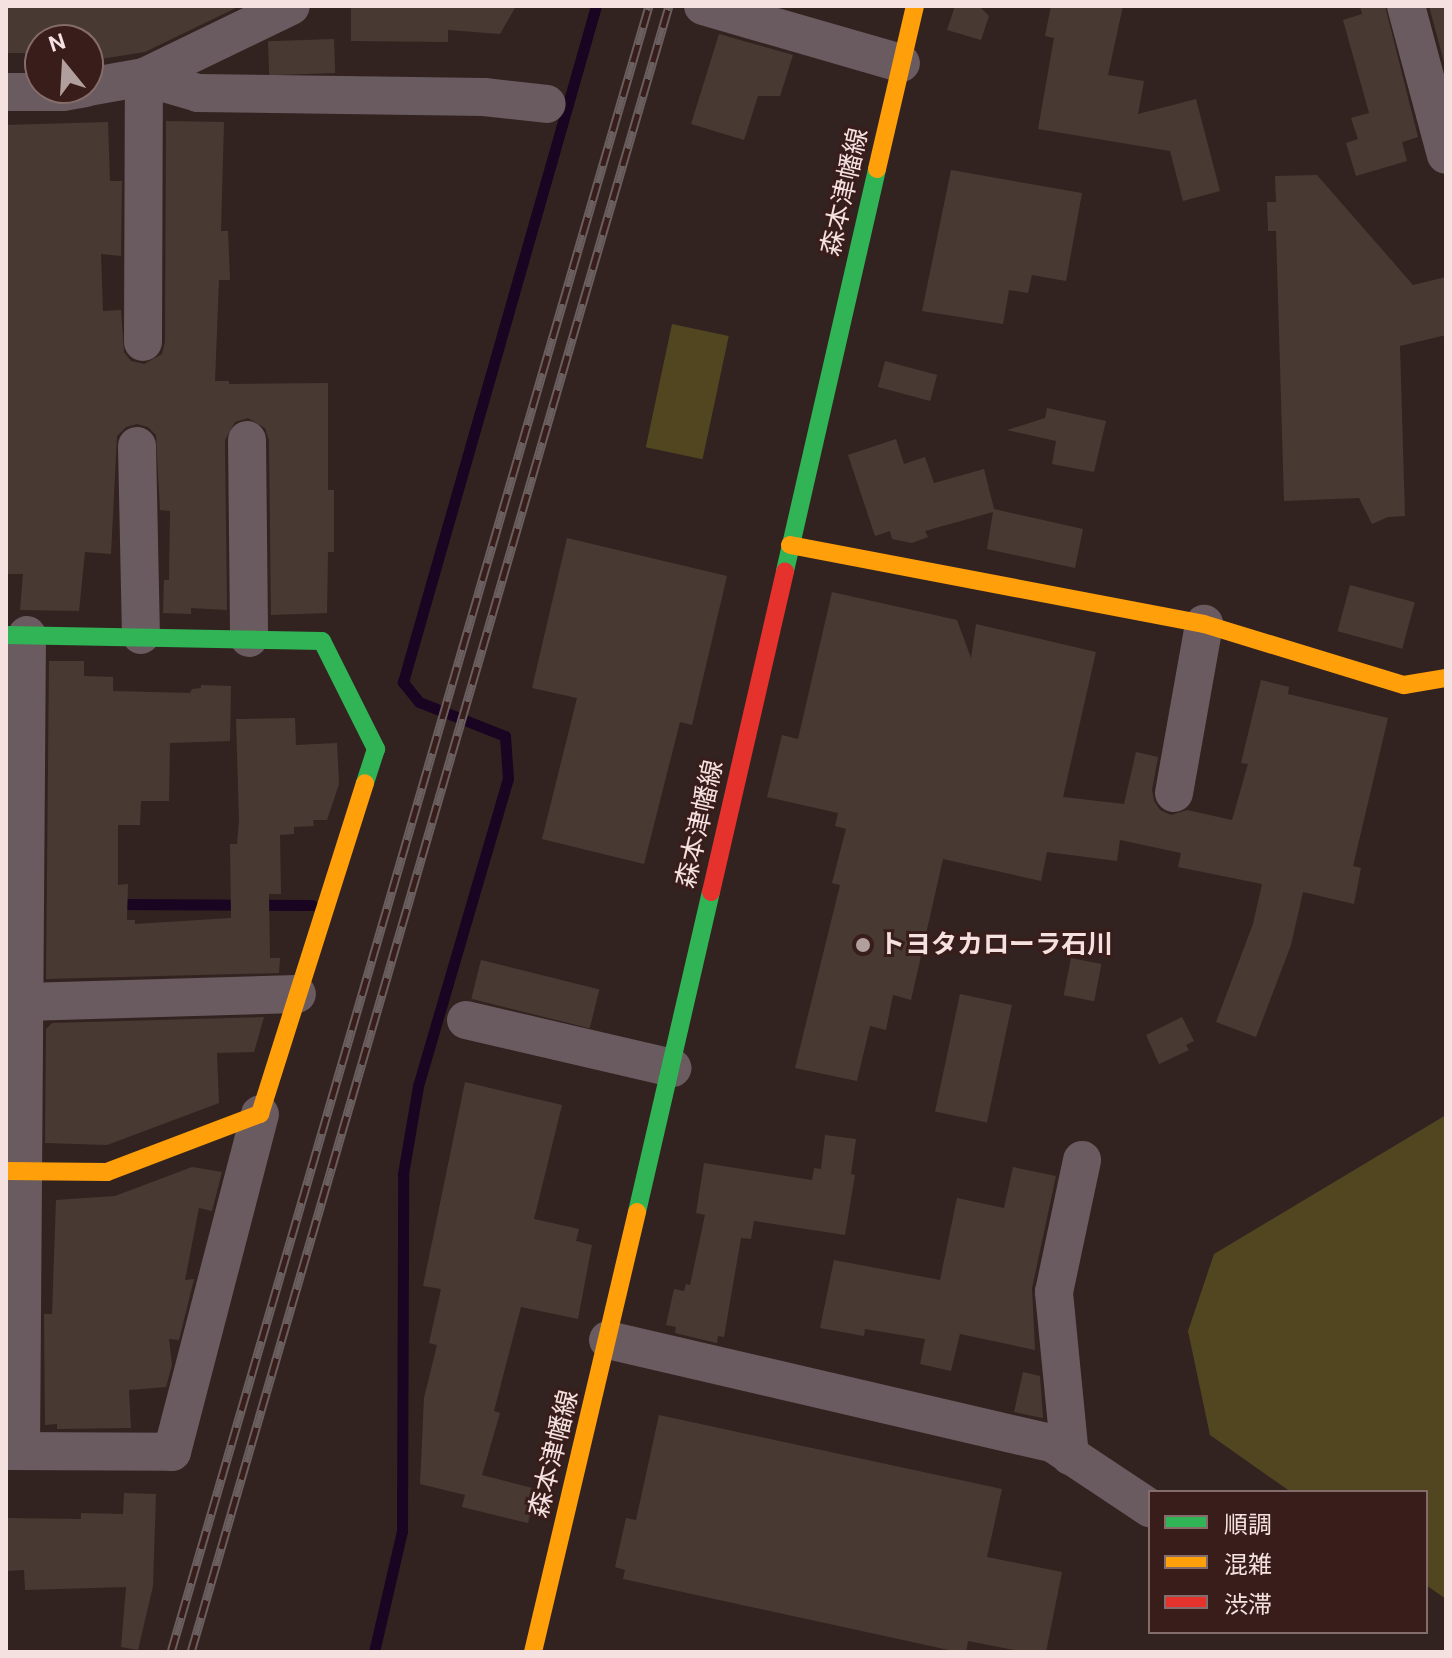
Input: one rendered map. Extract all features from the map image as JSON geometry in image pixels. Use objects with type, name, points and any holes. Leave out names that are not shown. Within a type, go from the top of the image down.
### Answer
[{"type":"street","points":[[104,85],[144,77],[291,6]]},
{"type":"street","points":[[703,6],[901,63]]},
{"type":"street","name":"森本津幡線","points":[[533,1652],[672,1068],[915,6]]},
{"type":"street","points":[[1406,6],[1446,155]]},
{"type":"street","points":[[144,77],[198,93],[484,97],[547,104]]},
{"type":"street","points":[[143,342],[144,77]]},
{"type":"street","points":[[247,440],[249,638]]},
{"type":"street","points":[[137,446],[141,635]]},
{"type":"street","points":[[790,545],[1204,624],[1404,685],[1446,678]]},
{"type":"street","points":[[1174,793],[1204,624]]},
{"type":"street","points":[[16,635],[249,638],[322,641],[376,749],[260,1114],[172,1452],[14,1451],[15,1171],[25,1002],[16,635]]},
{"type":"street","points":[[25,1002],[297,994]]},
{"type":"street","points":[[466,1020],[672,1068]]},
{"type":"street","points":[[15,1171],[107,1172],[260,1114]]},
{"type":"street","points":[[1070,1456],[1054,1292],[1082,1160]]},
{"type":"street","points":[[608,1340],[1052,1443],[1148,1507]]},
{"type":"shaded area","points":[[672,324],[729,336],[703,459],[646,447]]},
{"type":"shaded area","points":[[1446,1115],[1446,1599],[1428,1586],[1428,1490],[1288,1490],[1210,1435],[1188,1331],[1214,1254]]},
{"type":"building","points":[[6,6],[240,6],[145,52],[104,58],[104,24],[24,24],[24,53],[6,53]]},
{"type":"building","points":[[351,6],[516,6],[500,34],[448,30],[448,42],[351,41]]},
{"type":"building","points":[[955,6],[979,6],[989,16],[981,40],[947,30]]},
{"type":"building","points":[[1051,6],[1123,6],[1108,75],[1144,81],[1138,114],[1196,99],[1220,191],[1183,201],[1170,151],[1038,129],[1054,38],[1045,36]]},
{"type":"building","points":[[1360,6],[1385,6],[1418,137],[1402,142],[1407,161],[1356,176],[1346,143],[1358,139],[1351,118],[1369,113],[1343,20],[1362,14]]},
{"type":"building","points":[[1429,6],[1446,6],[1446,70]]},
{"type":"building","points":[[719,34],[793,55],[780,96],[758,96],[744,140],[691,124]]},
{"type":"building","points":[[334,39],[335,73],[269,75],[268,41]]},
{"type":"building","points":[[166,121],[224,122],[221,231],[228,231],[230,280],[219,280],[215,381],[229,381],[229,384],[328,383],[328,490],[334,490],[334,552],[328,552],[327,613],[271,615],[269,440],[265,428],[248,418],[235,422],[225,440],[227,610],[191,608],[191,614],[163,613],[164,580],[169,580],[170,511],[160,510],[156,435],[148,427],[137,424],[126,427],[117,436],[111,554],[85,552],[79,611],[20,610],[23,574],[6,574],[6,125],[108,122],[110,181],[122,181],[121,256],[101,254],[103,311],[121,310],[124,352],[131,361],[144,364],[162,354],[165,342]]},
{"type":"building","points":[[951,170],[1082,193],[1066,281],[1032,275],[1028,293],[1009,290],[1003,324],[922,311]]},
{"type":"building","points":[[1317,175],[1413,285],[1446,277],[1446,335],[1400,346],[1405,516],[1388,517],[1372,524],[1359,498],[1284,501],[1276,231],[1268,231],[1267,202],[1276,202],[1275,176]]},
{"type":"building","points":[[885,361],[937,375],[930,401],[878,387]]},
{"type":"building","points":[[1047,408],[1106,421],[1094,472],[1052,464],[1056,441],[1007,430],[1045,418]]},
{"type":"building","points":[[896,439],[904,464],[925,457],[934,483],[984,469],[994,509],[1083,529],[1075,568],[987,549],[993,512],[925,531],[928,537],[912,543],[892,539],[890,531],[875,536],[848,455]]},
{"type":"building","points":[[567,538],[727,576],[692,725],[680,722],[644,864],[542,839],[577,698],[532,688]]},
{"type":"building","points":[[1350,585],[1415,602],[1402,649],[1338,631]]},
{"type":"building","points":[[832,592],[957,620],[971,658],[976,624],[1096,652],[1063,797],[1124,804],[1136,752],[1158,757],[1152,790],[1160,810],[1171,815],[1187,810],[1232,820],[1248,764],[1241,763],[1261,680],[1289,687],[1288,694],[1388,718],[1353,866],[1361,868],[1354,904],[1303,892],[1291,945],[1256,1037],[1216,1022],[1253,924],[1262,884],[1178,867],[1181,853],[1120,840],[1117,861],[1047,852],[1041,881],[943,859],[911,1000],[893,995],[886,1030],[870,1026],[857,1081],[795,1068],[840,885],[832,883],[846,829],[835,826],[838,813],[767,797],[782,735],[798,739]]},
{"type":"building","points":[[49,661],[84,661],[84,676],[113,677],[113,691],[190,693],[192,689],[201,688],[201,685],[231,686],[230,741],[170,743],[169,801],[141,801],[140,825],[118,825],[118,885],[128,884],[127,920],[135,920],[135,924],[231,918],[230,844],[237,844],[239,820],[236,719],[295,718],[296,745],[337,743],[339,784],[327,820],[313,820],[314,826],[294,827],[294,834],[280,835],[281,894],[269,894],[270,958],[280,958],[279,973],[46,979]]},
{"type":"building","points":[[1071,958],[1101,964],[1094,1001],[1064,995]]},
{"type":"building","points":[[481,960],[599,990],[590,1028],[471,999]]},
{"type":"building","points":[[960,994],[1012,1005],[987,1122],[935,1111]]},
{"type":"building","points":[[264,1017],[254,1052],[217,1053],[219,1103],[107,1145],[45,1143],[46,1029],[52,1023]]},
{"type":"building","points":[[1182,1017],[1194,1041],[1186,1045],[1189,1050],[1159,1064],[1146,1035]]},
{"type":"building","points":[[465,1082],[562,1105],[534,1219],[579,1229],[576,1241],[592,1245],[578,1319],[521,1307],[494,1411],[500,1413],[482,1475],[536,1489],[528,1523],[462,1507],[465,1495],[420,1484],[424,1398],[437,1345],[429,1343],[441,1289],[423,1286]]},
{"type":"building","points":[[825,1135],[856,1139],[851,1174],[855,1175],[845,1235],[754,1221],[751,1239],[741,1238],[724,1337],[718,1336],[717,1343],[675,1333],[676,1327],[666,1325],[674,1289],[684,1291],[686,1284],[690,1285],[705,1215],[696,1213],[704,1163],[812,1180],[814,1168],[821,1169]]},
{"type":"building","points":[[192,1167],[222,1172],[212,1211],[199,1208],[185,1280],[194,1279],[179,1340],[169,1339],[172,1365],[166,1387],[129,1390],[131,1428],[57,1429],[57,1424],[45,1425],[44,1314],[52,1314],[56,1200],[115,1196]]},
{"type":"building","points":[[1013,1167],[1056,1176],[1032,1288],[1035,1350],[960,1334],[951,1371],[920,1364],[925,1339],[865,1329],[864,1336],[820,1328],[834,1260],[940,1280],[957,1198],[1004,1208]]},
{"type":"building","points":[[1023,1372],[1040,1376],[1043,1418],[1014,1412]]},
{"type":"building","points":[[659,1415],[1002,1489],[987,1557],[1062,1572],[1046,1652],[1024,1652],[968,1641],[966,1652],[958,1652],[623,1579],[625,1570],[615,1567],[626,1518],[636,1520]]},
{"type":"building","points":[[124,1493],[156,1494],[153,1586],[138,1650],[121,1647],[126,1587],[25,1590],[24,1570],[6,1571],[6,1518],[81,1519],[81,1513],[123,1514]]},
{"type":"waterway","points":[[374,1652],[402,1531],[403,1174],[418,1086],[508,779],[505,736],[419,702],[403,682],[596,6]]},
{"type":"waterway","points":[[113,904],[312,905]]},
{"type":"railway","points":[[171,1652],[649,6]]},
{"type":"railway","points":[[191,1652],[669,6]]},
{"type":"traffic: fast","points":[[785,571],[877,169]]},
{"type":"traffic: fast","points":[[6,635],[322,641],[376,749],[365,783]]},
{"type":"traffic: fast","points":[[637,1212],[711,892]]},
{"type":"traffic: slow","points":[[877,169],[915,6]]},
{"type":"traffic: slow","points":[[790,545],[1204,624],[1404,685],[1446,678]]},
{"type":"traffic: slow","points":[[6,1171],[107,1172],[260,1114],[365,783]]},
{"type":"traffic: slow","points":[[533,1652],[637,1212]]},
{"type":"traffic: jam","points":[[711,892],[785,571]]},
{"type":"place","name":"トヨタカローラ石川","points":[[863,945]]}]
